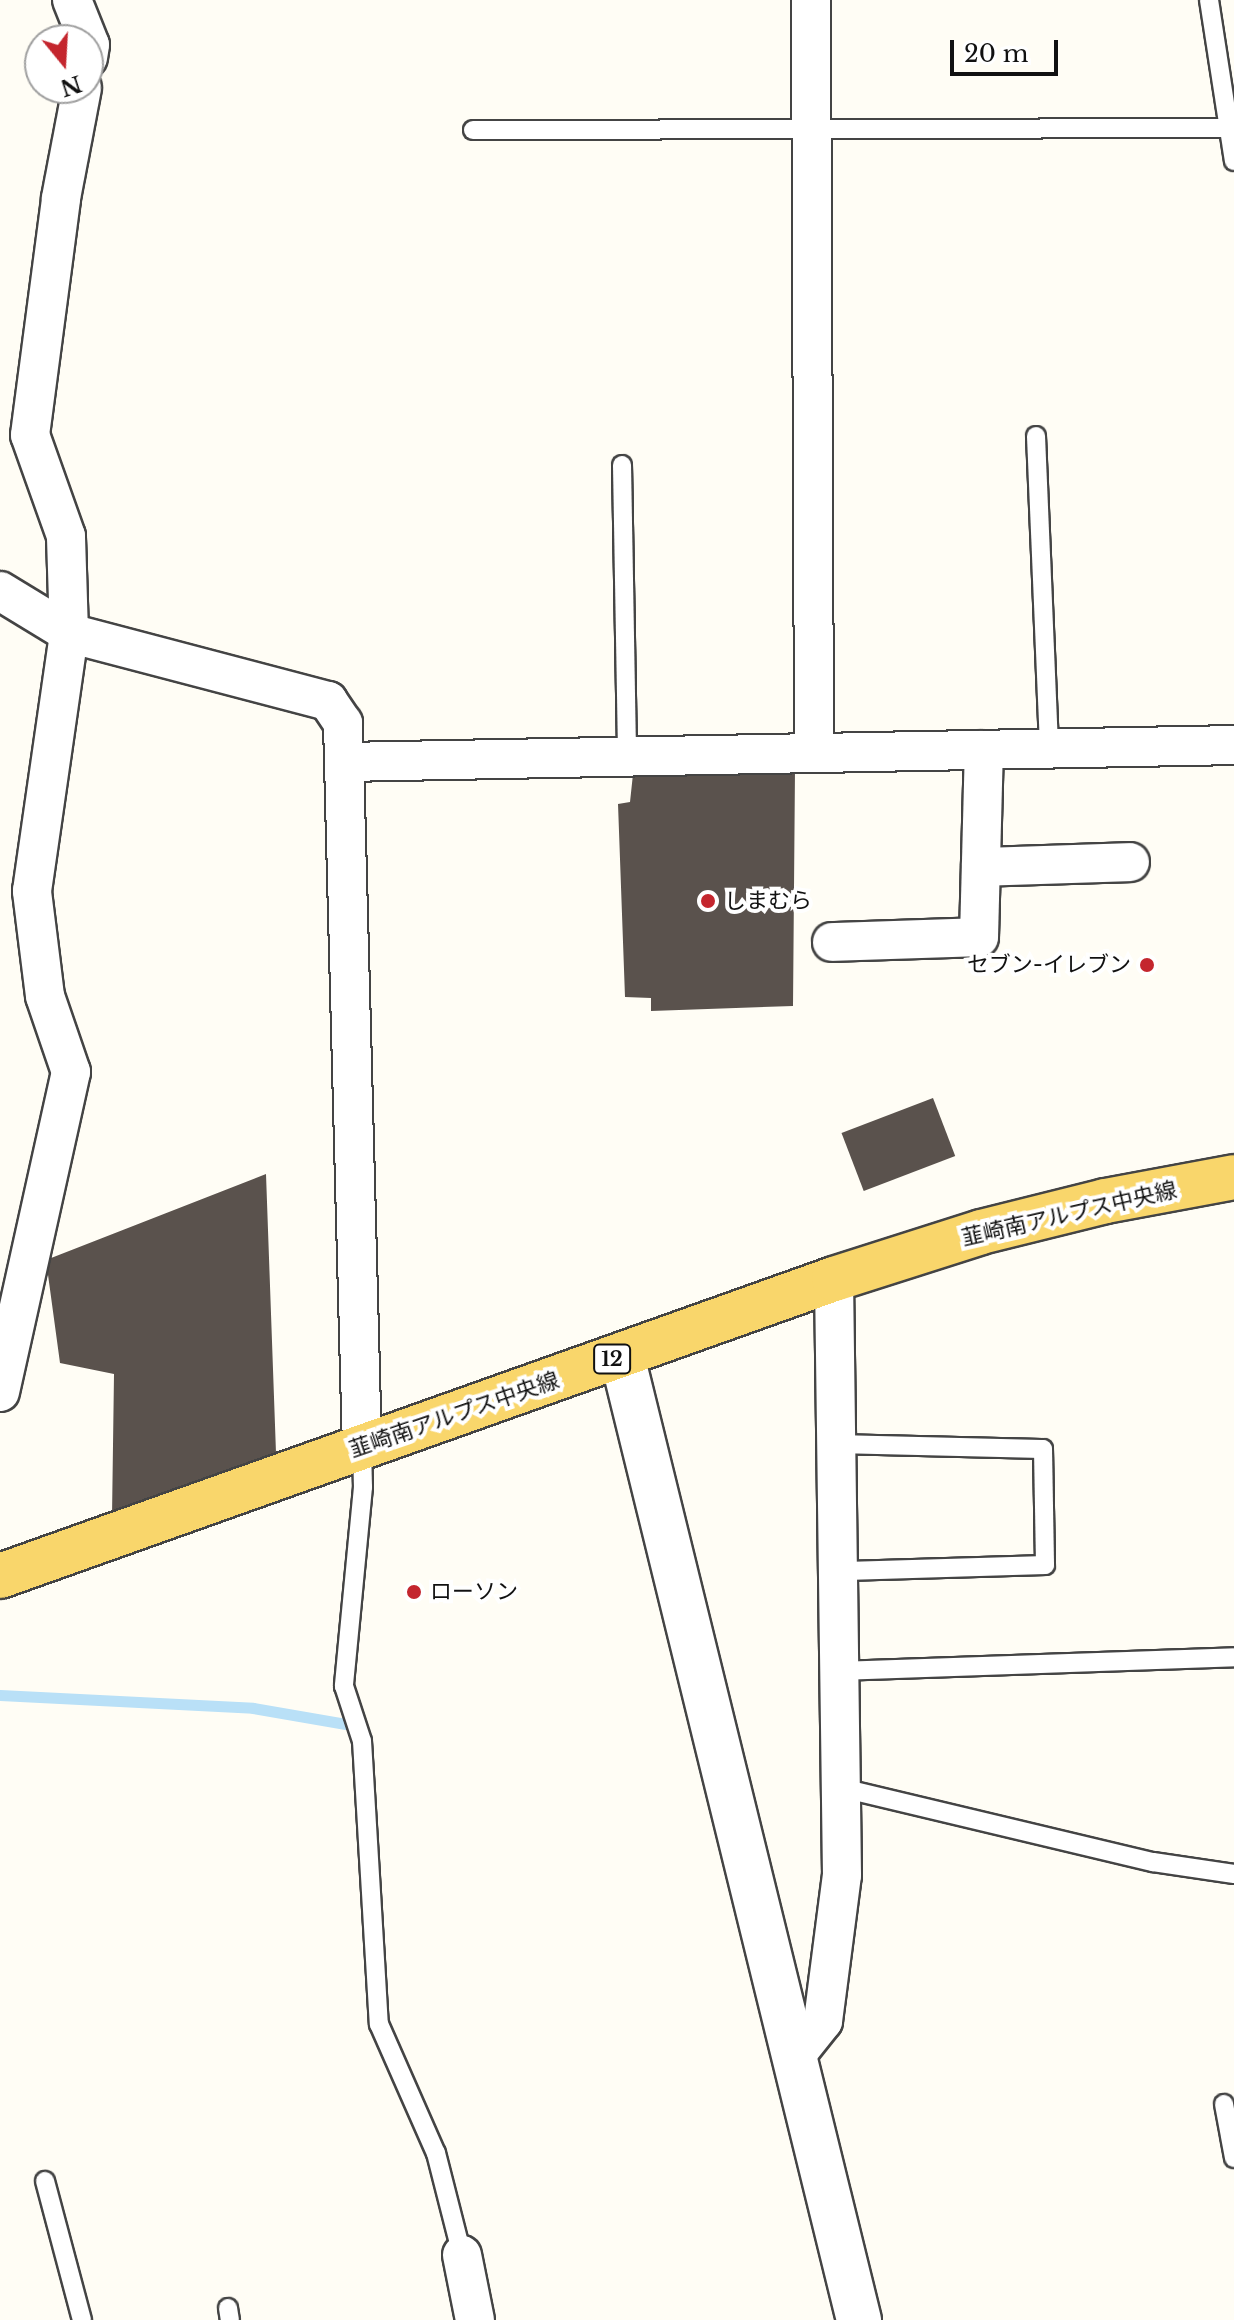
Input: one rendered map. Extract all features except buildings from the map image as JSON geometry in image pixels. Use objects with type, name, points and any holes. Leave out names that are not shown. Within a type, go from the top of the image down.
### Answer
[{"type":"main road","name":"韮崎南アルプス中央線","points":[[0,1576],[834,1279],[981,1232],[1105,1201],[1234,1177]]},
{"type":"street","points":[[72,0],[82,24]]},
{"type":"street","points":[[811,0],[814,753]]},
{"type":"street","points":[[0,1392],[71,1072],[45,996],[32,891],[69,633],[66,536],[30,435],[61,198],[79,104]]},
{"type":"street","points":[[0,591],[69,633],[328,701],[343,723],[362,1447]]},
{"type":"street","points":[[344,762],[1234,745]]},
{"type":"street","points":[[832,942],[979,937],[984,750]]},
{"type":"street","points":[[981,867],[1130,862]]},
{"type":"street","points":[[795,2056],[823,2021],[842,1875],[834,1279]]},
{"type":"street","points":[[622,1356],[859,2320]]},
{"type":"street","points":[[462,2255],[475,2320]]},
{"type":"lane","points":[[1209,0],[1234,161]]},
{"type":"lane","points":[[473,130],[812,132],[1229,128]]},
{"type":"lane","points":[[1036,436],[1049,748]]},
{"type":"lane","points":[[622,465],[627,757]]},
{"type":"lane","points":[[835,1444],[1043,1449],[1045,1565],[838,1571]]},
{"type":"lane","points":[[362,1447],[363,1487],[344,1686],[362,1741],[379,2024],[436,2153],[462,2255]]},
{"type":"lane","points":[[840,1671],[1234,1657]]},
{"type":"lane","points":[[842,1788],[1153,1862],[1234,1874]]},
{"type":"lane","points":[[1224,2104],[1234,2158]]},
{"type":"lane","points":[[45,2181],[82,2320]]},
{"type":"waterway","points":[[0,1695],[253,1708],[346,1724]]},
{"type":"place","name":"しまむら","points":[[708,901]]},
{"type":"place","name":"セブン-イレブン","points":[[1147,965]]},
{"type":"place","name":"ローソン","points":[[414,1592]]}]
